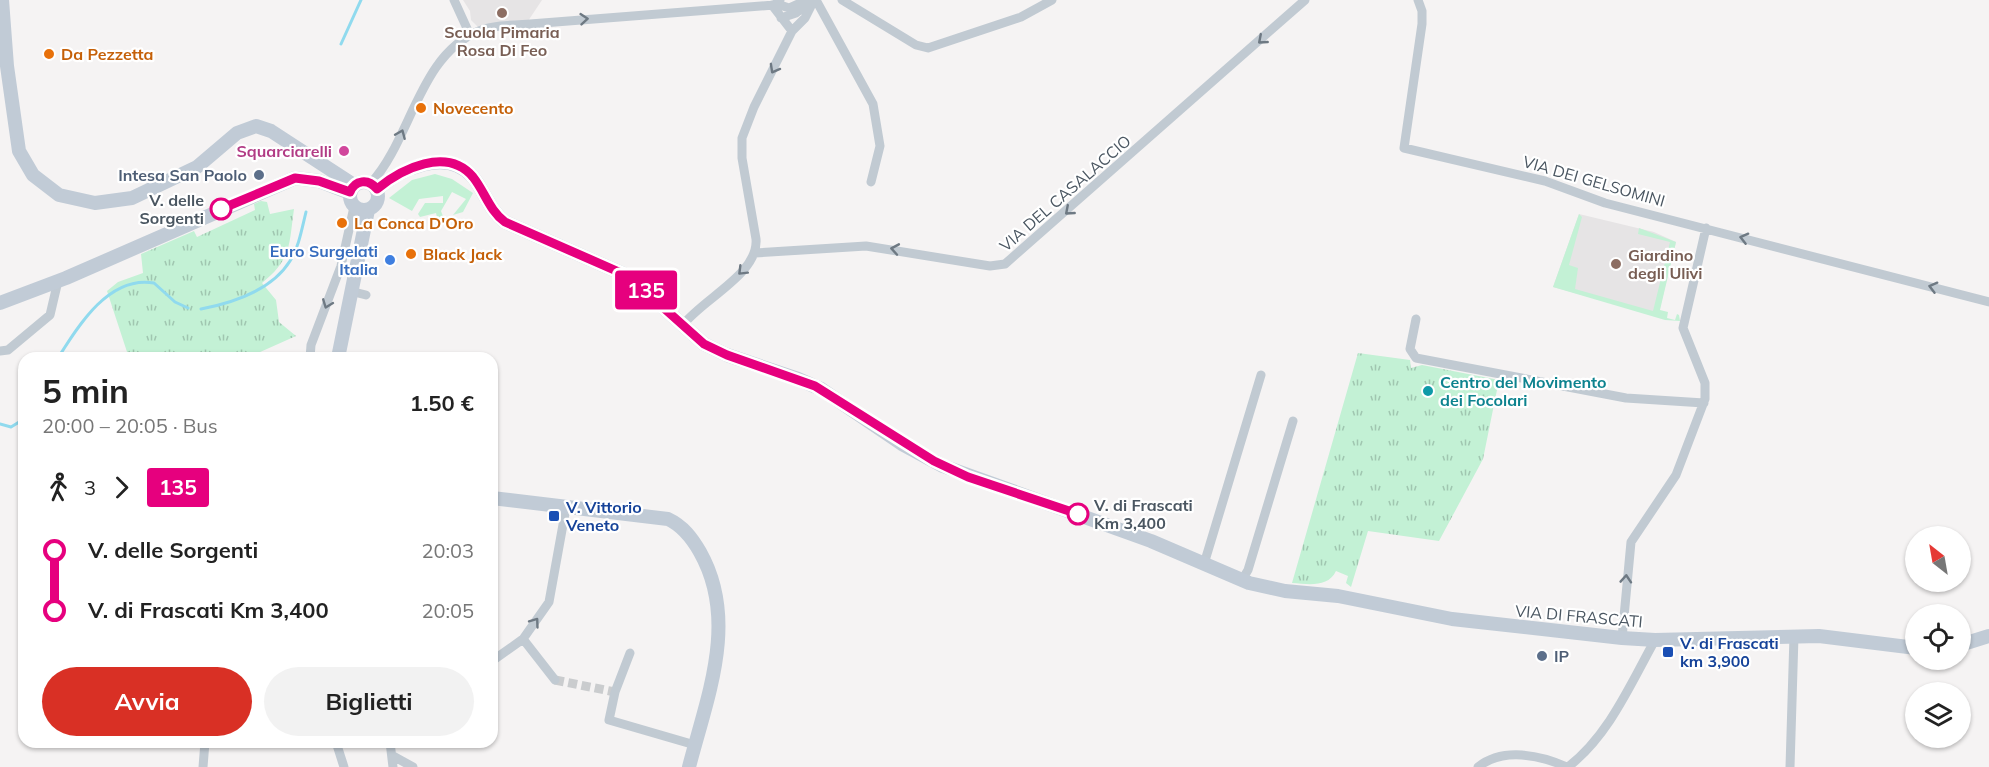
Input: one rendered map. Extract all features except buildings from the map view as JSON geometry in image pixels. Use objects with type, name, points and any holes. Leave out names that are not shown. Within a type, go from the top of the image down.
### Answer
[{"type":"main road","points":[[2,0],[2,27],[17,141],[21,156],[33,175],[50,189],[72,199],[95,204],[121,201],[167,183],[197,167],[237,133],[256,126],[272,131],[352,189]]},
{"type":"main road","name":"VIA DI FRASCATI","points":[[374,186],[418,166],[442,163],[460,167],[473,177],[490,207],[505,222],[628,276],[704,344],[821,389],[902,444],[943,466],[1151,541],[1242,580],[1285,591],[1338,596],[1452,619],[1622,638],[1655,640],[1794,636],[1849,638],[1905,646]]},
{"type":"main road","points":[[0,303],[58,281],[295,178],[352,189]]},
{"type":"main road","points":[[363,181],[374,186],[377,202],[361,208],[350,200],[352,189],[363,181]]},
{"type":"main road","points":[[339,352],[361,208]]},
{"type":"main road","points":[[498,499],[668,519],[686,532],[705,562],[718,607],[719,639],[715,667],[689,767]]},
{"type":"main road","points":[[1971,642],[1989,636]]},
{"type":"street","points":[[454,0],[470,35]]},
{"type":"street","points":[[374,186],[428,82],[448,55],[470,35],[493,27],[739,3],[776,2],[789,8],[807,0]]},
{"type":"street","points":[[781,18],[796,13],[814,0]]},
{"type":"street","points":[[682,326],[696,310],[746,267],[755,253],[756,239],[742,158],[742,138],[754,107],[792,31],[805,18],[814,0]]},
{"type":"street","points":[[814,0],[873,104],[880,146],[871,182]]},
{"type":"street","points":[[842,0],[916,45],[928,48],[1022,17],[1052,0]]},
{"type":"street","name":"VIA DEL CASALACCIO","points":[[755,253],[866,246],[990,266],[1005,264],[1305,0]]},
{"type":"street","name":"VIA DEI GELSOMINI","points":[[1418,0],[1422,8],[1422,24],[1404,148],[1545,181],[1605,203],[1989,303]]},
{"type":"street","points":[[776,2],[781,18],[792,31]]},
{"type":"street","points":[[310,352],[311,345],[361,208]]},
{"type":"street","points":[[1622,638],[1631,542],[1676,475],[1704,403],[1707,389],[1683,328],[1706,228]]},
{"type":"street","points":[[0,351],[8,350],[51,315],[58,281]]},
{"type":"street","points":[[350,291],[366,295]]},
{"type":"street","points":[[1416,319],[1410,349],[1416,358],[1633,399],[1704,403]]},
{"type":"street","points":[[1204,564],[1261,375]]},
{"type":"street","points":[[1242,580],[1248,570],[1293,421]]},
{"type":"street","points":[[498,657],[523,639],[549,602],[566,508]]},
{"type":"street","points":[[1790,767],[1794,636]]},
{"type":"street","points":[[523,639],[555,680]]},
{"type":"street","points":[[1478,767],[1493,759],[1517,755],[1542,757],[1567,767],[1585,753],[1600,734],[1655,640]]},
{"type":"street","points":[[630,653],[615,692],[609,720],[694,746]]},
{"type":"street","points":[[203,767],[204,748]]},
{"type":"street","points":[[338,748],[344,767]]},
{"type":"street","points":[[391,748],[393,767]]},
{"type":"street","points":[[393,756],[412,767]]},
{"type":"shaded area","name":"Scuola Pimaria Rosa Di Feo","points":[[463,0],[542,0],[528,21],[478,27],[471,20],[470,11]]},
{"type":"shaded area","name":"Giardino degli Ulivi","points":[[1579,214],[1654,232],[1676,242],[1658,316],[1553,287]]},
{"type":"green space","points":[[435,174],[452,179],[473,193],[463,212],[453,215],[466,199],[452,192],[441,211],[444,219],[438,221],[436,213],[420,217],[418,214],[425,203],[443,203],[443,196],[419,199],[412,211],[389,198],[412,180]]},
{"type":"green space","points":[[261,201],[267,202],[270,214],[294,209],[290,241],[284,258],[262,283],[276,300],[279,322],[296,336],[260,352],[127,352],[107,291],[118,282],[143,273],[141,254],[194,231],[197,237],[255,210],[254,204]]},
{"type":"green space","points":[[1579,214],[1582,217],[1569,265],[1578,268],[1575,289],[1653,311],[1670,242],[1638,234],[1639,228],[1676,242],[1660,310],[1668,312],[1667,318],[1675,320],[1677,314],[1679,315],[1680,321],[1665,320],[1553,287]]},
{"type":"green space","points":[[1358,353],[1410,360],[1411,368],[1422,365],[1499,380],[1483,459],[1439,541],[1368,531],[1351,587],[1346,583],[1348,576],[1336,571],[1323,583],[1292,583]]},
{"type":"waterway","points":[[341,44],[361,0]]},
{"type":"waterway","points":[[201,309],[238,299],[273,280],[293,256],[306,212]]},
{"type":"waterway","points":[[62,352],[85,318],[109,295],[123,287],[138,283],[154,283],[175,302],[188,308]]},
{"type":"waterway","points":[[0,424],[11,427],[18,423]]},
{"type":"tunnel","points":[[555,680],[615,692]]},
{"type":"bus line","name":"135","points":[[221,209],[295,178],[319,181],[350,192],[354,185],[363,181],[372,183],[377,189],[397,175],[418,166],[436,163],[456,165],[473,177],[490,207],[505,222],[631,278],[684,327],[710,347],[815,386],[902,444],[950,469],[987,484],[1078,514]]},
{"type":"place","name":"Scuola Pimaria Rosa Di Feo","points":[[502,13]]},
{"type":"place","name":"Da Pezzetta","points":[[49,54]]},
{"type":"place","name":"Novecento","points":[[421,108]]},
{"type":"place","name":"Squarciarelli","points":[[344,151]]},
{"type":"place","name":"Intesa San Paolo","points":[[259,175]]},
{"type":"place","name":"V. delle Sorgenti","points":[[221,209]]},
{"type":"place","name":"La Conca D'Oro","points":[[342,223]]},
{"type":"place","name":"Black Jack","points":[[411,254]]},
{"type":"place","name":"Euro Surgelati Italia","points":[[390,260]]},
{"type":"place","name":"Giardino degli Ulivi","points":[[1616,264]]},
{"type":"place","name":"Centro del Movimento dei Focolari","points":[[1428,391]]},
{"type":"place","name":"V. di Frascati Km 3,400","points":[[1078,514]]},
{"type":"place","name":"V. Vittorio Veneto","points":[[554,516]]},
{"type":"place","name":"V. di Frascati km 3,900","points":[[1668,652]]},
{"type":"place","name":"IP","points":[[1542,656]]}]
